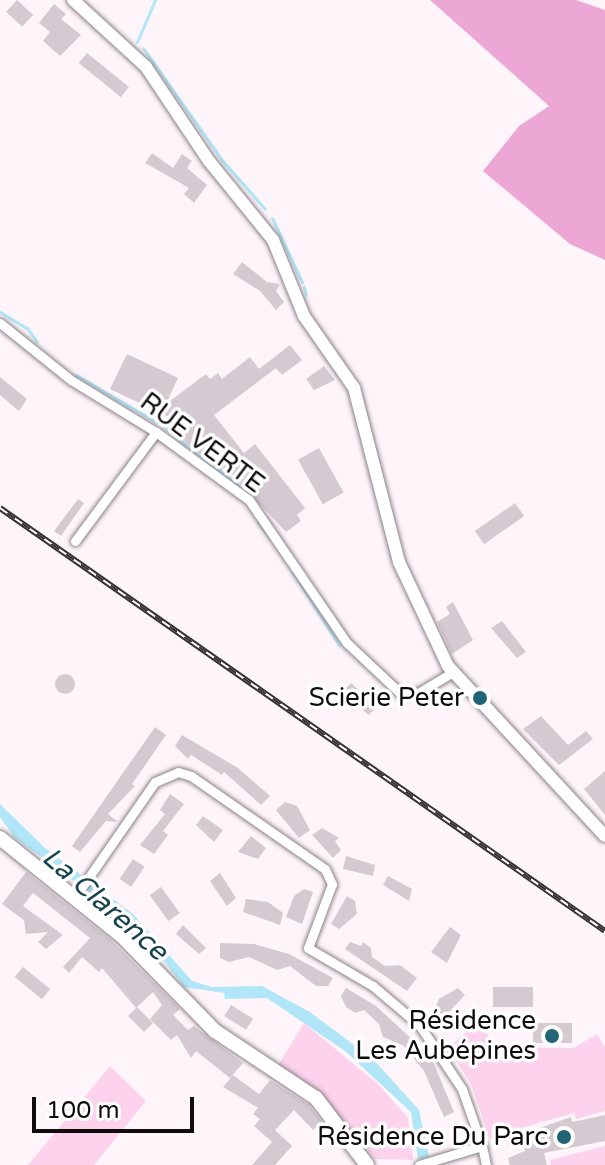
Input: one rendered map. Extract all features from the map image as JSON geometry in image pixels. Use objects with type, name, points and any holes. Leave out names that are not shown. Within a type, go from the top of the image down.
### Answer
[{"type":"main road","points":[[0,838],[78,893],[142,955],[199,1018],[316,1098],[367,1165]]},
{"type":"street","points":[[73,0],[146,67],[209,161],[273,240],[304,316],[354,388],[399,562],[431,637],[453,672],[605,836]]},
{"type":"street","name":"RUE VERTE","points":[[0,323],[71,380],[156,432],[249,500],[347,643],[399,692],[418,693],[453,672]]},
{"type":"street","points":[[75,541],[156,432]]},
{"type":"street","points":[[78,893],[155,782],[166,774],[191,776],[325,869],[332,884],[308,948],[373,986],[420,1026],[462,1089],[486,1165]]},
{"type":"street","points":[[419,1165],[482,1146]]},
{"type":"shaded area","points":[[430,0],[576,0],[605,10],[605,260],[570,244],[483,171],[519,126],[549,106]]},
{"type":"shaded area","points":[[304,1023],[379,1085],[408,1118],[413,1160],[375,1159],[316,1089],[278,1065]]},
{"type":"shaded area","points":[[474,1025],[482,1026],[496,1047],[573,1048],[597,1034],[605,1047],[605,1111],[576,1119],[574,1113],[517,1129],[519,1143],[508,1146],[504,1135],[490,1139],[471,1084],[452,1054],[454,1043]]},
{"type":"shaded area","points":[[110,1066],[146,1101],[94,1165],[28,1165]]},
{"type":"shaded area","points":[[605,1146],[605,1165],[551,1165],[550,1160]]},
{"type":"water","name":"La Clarence","points":[[0,804],[45,848],[133,914],[192,981],[212,987],[262,986],[310,1012],[374,1060],[419,1110],[429,1157],[418,1159],[411,1112],[345,1051],[267,998],[225,999],[224,993],[184,987],[146,938],[14,837],[0,817]]},
{"type":"building","points":[[17,0],[33,15],[22,27],[6,12]]},
{"type":"building","points":[[54,4],[66,14],[61,19],[81,35],[60,56],[43,41],[50,32],[39,23]]},
{"type":"building","points":[[87,53],[129,87],[121,97],[79,63]]},
{"type":"building","points":[[152,153],[173,168],[182,154],[192,161],[187,168],[207,185],[194,203],[184,194],[189,188],[145,163]]},
{"type":"building","points":[[242,262],[267,282],[280,284],[276,291],[284,302],[276,310],[260,291],[233,274]]},
{"type":"building","points":[[290,345],[302,360],[282,375],[276,368],[214,415],[244,453],[255,444],[305,508],[297,515],[301,521],[286,532],[225,467],[221,470],[163,424],[171,418],[110,389],[127,354],[178,378],[166,404],[206,374],[210,379],[218,373],[222,379],[250,357],[259,369]]},
{"type":"building","points":[[324,366],[335,380],[314,390],[306,379]]},
{"type":"building","points":[[0,377],[27,399],[19,411],[0,395]]},
{"type":"building","points":[[319,448],[344,493],[323,504],[298,460]]},
{"type":"building","points":[[78,499],[84,503],[61,536],[54,531]]},
{"type":"building","points":[[515,503],[524,516],[484,544],[475,531]]},
{"type":"building","points":[[453,602],[473,640],[452,654],[437,622],[450,614],[446,607]]},
{"type":"building","points":[[502,621],[526,652],[517,658],[491,628]]},
{"type":"building","points":[[61,674],[69,674],[75,684],[69,694],[61,694],[55,688],[55,680]]},
{"type":"building","points":[[351,683],[376,707],[369,715],[343,691]]},
{"type":"building","points":[[541,716],[568,745],[586,731],[593,739],[559,765],[523,729]]},
{"type":"building","points":[[155,727],[166,735],[132,784],[135,786],[108,814],[118,822],[106,821],[80,852],[72,846]]},
{"type":"building","points":[[182,735],[238,768],[270,796],[261,805],[224,772],[222,775],[191,755],[188,759],[175,746]]},
{"type":"building","points":[[605,771],[605,815],[584,789]]},
{"type":"building","points":[[170,794],[184,804],[163,831],[168,835],[154,854],[140,845],[165,814],[160,810]]},
{"type":"building","points":[[285,802],[297,806],[310,830],[299,838],[276,810]]},
{"type":"building","points":[[203,816],[223,830],[214,842],[196,825]]},
{"type":"building","points":[[322,828],[339,838],[335,841],[341,850],[333,858],[312,835]]},
{"type":"building","points":[[251,836],[266,848],[258,859],[238,852]]},
{"type":"building","points":[[346,856],[375,865],[373,876],[343,869]]},
{"type":"building","points":[[133,859],[145,867],[131,887],[120,879]]},
{"type":"building","points":[[26,872],[111,940],[180,1009],[173,1015],[188,1030],[194,1026],[243,1063],[230,1078],[196,1051],[191,1058],[177,1035],[171,1040],[150,1019],[162,1005],[153,992],[137,1007],[153,1023],[144,1032],[128,1016],[136,1008],[102,968],[99,972],[82,957],[69,973],[63,967],[90,938],[33,893],[23,906],[63,935],[46,949],[38,942],[48,932],[26,934],[24,920],[2,904]]},
{"type":"building","points":[[220,873],[236,898],[227,906],[210,881]]},
{"type":"building","points":[[388,876],[412,889],[409,901],[383,885]]},
{"type":"building","points":[[161,887],[180,913],[168,921],[150,895]]},
{"type":"building","points":[[304,889],[313,892],[302,924],[286,917],[294,896]]},
{"type":"building","points":[[347,896],[355,901],[357,914],[339,929],[331,924]]},
{"type":"building","points":[[246,899],[268,902],[283,913],[280,925],[243,912]]},
{"type":"building","points":[[183,925],[206,948],[199,954],[176,934]]},
{"type":"building","points":[[450,927],[461,935],[447,963],[431,952]]},
{"type":"building","points":[[350,942],[361,946],[363,942],[371,948],[372,957],[385,966],[400,965],[417,978],[407,991],[345,949]]},
{"type":"building","points":[[220,943],[254,944],[289,954],[333,978],[328,986],[316,986],[290,966],[277,970],[249,957],[229,962],[220,958]]},
{"type":"building","points":[[23,967],[50,989],[42,999],[15,977]]},
{"type":"building","name":"Résidence Les Aubépines","points":[[493,987],[533,987],[533,1007],[493,1007]]},
{"type":"building","points":[[346,988],[376,1006],[414,1041],[434,1064],[454,1112],[444,1117],[424,1071],[404,1046],[383,1037],[379,1024],[364,1010],[355,1013],[346,1007],[341,996]]},
{"type":"building","points":[[458,988],[465,995],[438,1024],[432,1016],[439,999]]},
{"type":"building","points":[[231,1005],[253,1019],[246,1030],[224,1016]]},
{"type":"building","name":"Résidence Les Aubépines","points":[[533,1023],[572,1023],[572,1043],[533,1043]]},
{"type":"building","points":[[233,1075],[259,1094],[270,1080],[309,1105],[322,1122],[313,1130],[294,1110],[275,1130],[292,1146],[275,1165],[252,1165],[272,1142],[254,1126],[260,1119],[253,1114],[258,1108],[223,1087]]},
{"type":"building","name":"Résidence Du Parc","points":[[605,1115],[605,1141],[544,1153],[547,1165],[510,1165],[508,1158],[525,1151],[522,1134],[571,1117],[572,1122]]},
{"type":"waterway","points":[[137,42],[155,0]]},
{"type":"waterway","points":[[143,48],[222,160],[265,209]]},
{"type":"waterway","points":[[272,218],[302,282]]},
{"type":"waterway","points":[[304,287],[306,295]]},
{"type":"waterway","points":[[0,312],[27,328],[37,342]]},
{"type":"waterway","points":[[76,375],[160,424],[250,495]]},
{"type":"waterway","points":[[258,522],[270,538]]},
{"type":"waterway","points":[[292,571],[339,645]]},
{"type":"railway","points":[[0,508],[605,931]]},
{"type":"place","name":"Scierie Peter","points":[[480,698]]},
{"type":"place","name":"Résidence Les Aubépines","points":[[552,1036]]},
{"type":"place","name":"Résidence Du Parc","points":[[564,1137]]}]
